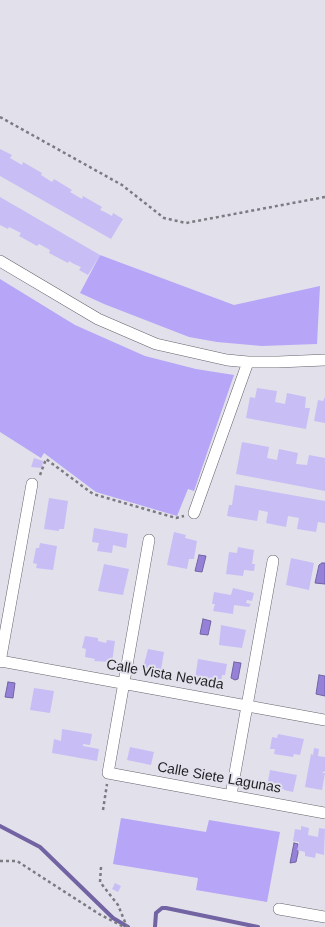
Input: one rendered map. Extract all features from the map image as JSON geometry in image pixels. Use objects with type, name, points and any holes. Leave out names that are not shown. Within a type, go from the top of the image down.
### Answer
[{"type":"street","points":[[0,261],[98,319],[156,344],[227,360],[248,362],[325,360]]},
{"type":"street","points":[[194,513],[248,362]]},
{"type":"street","points":[[0,661],[32,484]]},
{"type":"street","points":[[108,773],[149,540]]},
{"type":"street","points":[[230,795],[273,561]]},
{"type":"street","name":"Calle Vista Nevada","points":[[0,661],[325,720]]},
{"type":"street","name":"Calle Siete Lagunas","points":[[108,773],[325,813]]},
{"type":"street","points":[[279,909],[325,917]]},
{"type":"path","points":[[0,117],[122,184],[164,218],[186,223],[325,197]]},
{"type":"path","points":[[32,484],[41,474],[46,459],[92,494],[176,518],[194,513]]},
{"type":"path","points":[[103,810],[108,773]]},
{"type":"path","points":[[0,861],[17,861],[99,914],[125,927]]},
{"type":"path","points":[[101,868],[100,882],[118,905],[125,927]]},
{"type":"shaded area","points":[[100,255],[234,305],[320,286],[317,344],[262,346],[217,342],[189,337],[104,304],[80,293]]},
{"type":"shaded area","points":[[0,279],[75,325],[145,356],[196,369],[234,375],[194,491],[188,489],[177,516],[96,492],[44,453],[41,458],[0,432]]},
{"type":"shaded area","points":[[199,555],[206,556],[202,572],[195,571]]},
{"type":"shaded area","points":[[325,563],[325,584],[315,583],[319,565]]},
{"type":"shaded area","points":[[203,619],[211,621],[208,635],[200,634]]},
{"type":"shaded area","points":[[234,662],[241,663],[238,679],[235,680],[231,678]]},
{"type":"shaded area","points":[[319,675],[325,676],[325,696],[316,694]]},
{"type":"shaded area","points":[[8,682],[15,683],[13,698],[5,697]]},
{"type":"shaded area","points":[[121,818],[206,832],[209,820],[280,832],[267,902],[196,890],[198,878],[113,864]]},
{"type":"shaded area","points":[[294,843],[298,844],[298,853],[296,862],[290,863]]},
{"type":"building","points":[[0,149],[12,155],[10,158],[22,165],[23,162],[42,173],[41,175],[52,182],[54,179],[72,190],[70,192],[82,199],[83,196],[102,207],[100,210],[112,216],[113,213],[123,219],[111,239],[0,176]]},
{"type":"building","points":[[0,197],[100,255],[88,275],[79,270],[81,267],[69,261],[68,263],[49,253],[50,250],[39,244],[37,246],[19,236],[21,233],[9,227],[8,229],[0,225]]},
{"type":"building","points":[[257,388],[277,391],[275,402],[285,404],[287,393],[306,397],[305,408],[310,408],[306,429],[246,418],[250,397],[255,398]]},
{"type":"building","points":[[325,397],[325,423],[314,421],[318,400],[323,401]]},
{"type":"building","points":[[242,442],[269,447],[267,458],[277,460],[279,449],[298,453],[296,464],[307,465],[309,455],[325,458],[325,491],[236,474]]},
{"type":"building","points":[[34,458],[43,461],[42,468],[31,467]]},
{"type":"building","points":[[235,485],[325,501],[325,523],[318,522],[316,532],[297,529],[299,518],[288,516],[286,527],[266,523],[268,512],[259,510],[257,521],[227,516],[229,505],[232,505]]},
{"type":"building","points":[[49,498],[68,501],[64,529],[59,529],[59,531],[44,529]]},
{"type":"building","points":[[94,528],[128,534],[126,548],[113,545],[112,553],[97,551],[99,543],[92,542]]},
{"type":"building","points":[[174,532],[186,535],[185,538],[197,541],[194,559],[189,559],[187,569],[167,565]]},
{"type":"building","points":[[40,543],[57,546],[53,570],[36,568],[37,564],[33,563],[36,548],[39,548]]},
{"type":"building","points":[[238,547],[254,550],[252,564],[255,564],[254,571],[244,570],[243,576],[226,574],[229,552],[237,553]]},
{"type":"building","points":[[291,558],[314,563],[309,590],[286,585]]},
{"type":"building","points":[[104,564],[129,569],[123,595],[98,591]]},
{"type":"building","points":[[233,588],[254,593],[252,601],[247,600],[246,603],[251,604],[249,607],[234,605],[233,614],[213,611],[215,604],[212,604],[214,592],[231,595]]},
{"type":"building","points":[[221,625],[246,630],[242,648],[219,645]]},
{"type":"building","points":[[85,636],[98,638],[98,641],[106,643],[107,640],[115,641],[112,662],[94,661],[95,659],[85,657],[86,649],[82,648]]},
{"type":"building","points":[[148,649],[164,652],[161,670],[143,668]]},
{"type":"building","points":[[198,659],[227,664],[225,675],[222,675],[220,686],[195,679]]},
{"type":"building","points":[[34,688],[54,691],[50,713],[30,710]]},
{"type":"building","points":[[62,729],[92,734],[90,745],[83,744],[83,746],[99,749],[97,761],[52,753],[54,739],[61,741]]},
{"type":"building","points":[[278,734],[304,739],[300,755],[294,754],[293,757],[274,754],[275,749],[270,749],[272,737],[277,738]]},
{"type":"building","points":[[130,747],[154,752],[151,765],[127,760]]},
{"type":"building","points":[[314,748],[319,749],[318,756],[325,757],[325,771],[322,773],[325,773],[322,790],[305,787],[311,754],[313,755]]},
{"type":"building","points":[[270,770],[297,775],[293,792],[284,789],[267,787]]},
{"type":"building","points":[[301,826],[309,828],[308,835],[318,837],[319,828],[325,829],[324,855],[316,853],[315,858],[305,856],[305,852],[297,850],[299,842],[293,841],[295,829],[301,830]]},
{"type":"building","points":[[115,883],[121,886],[118,892],[112,889]]},
{"type":"waterway","points":[[0,826],[40,847],[113,918],[128,927]]},
{"type":"waterway","points":[[155,927],[156,913],[162,908],[258,927]]}]
